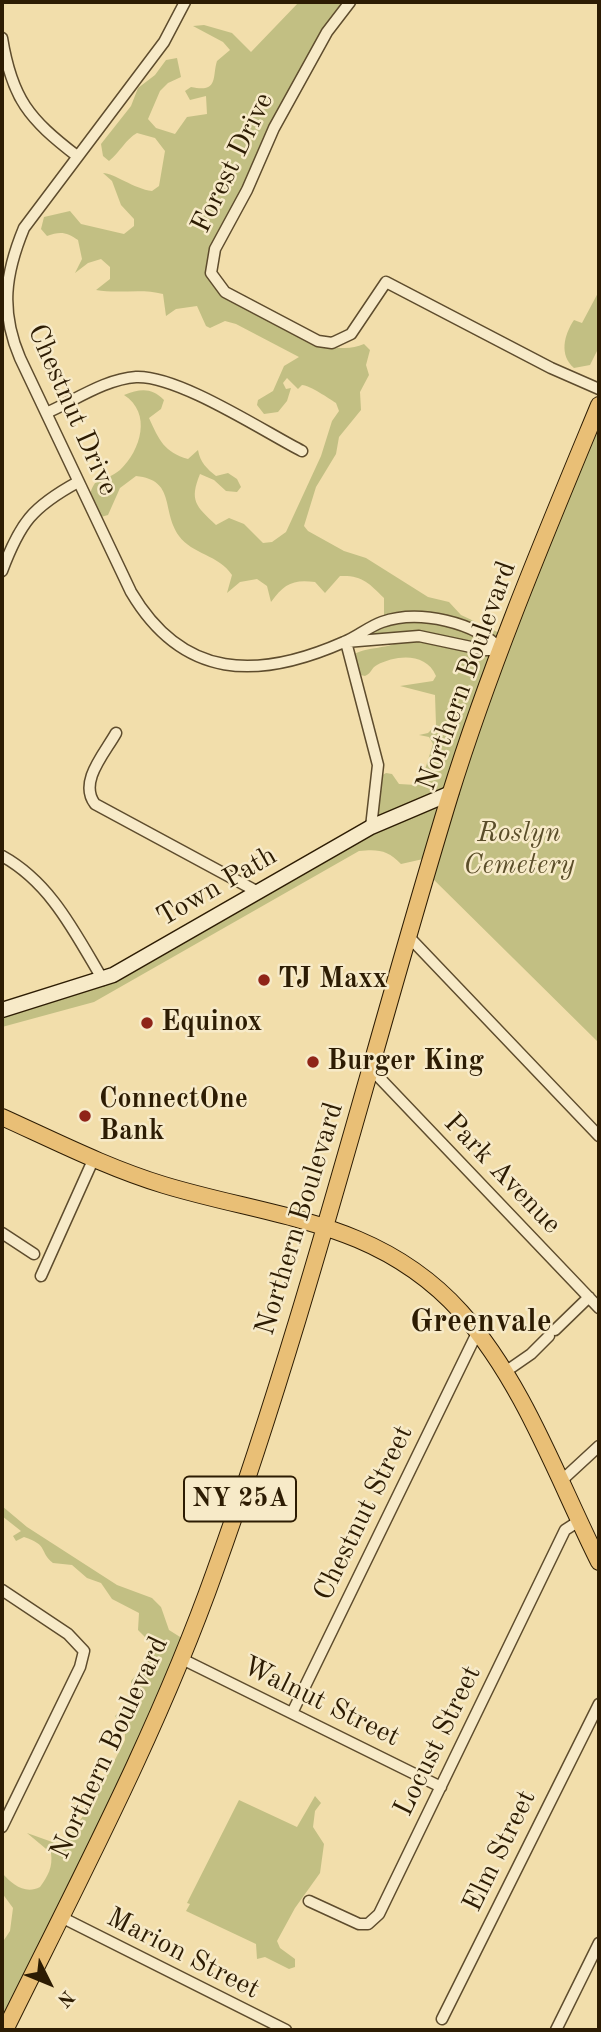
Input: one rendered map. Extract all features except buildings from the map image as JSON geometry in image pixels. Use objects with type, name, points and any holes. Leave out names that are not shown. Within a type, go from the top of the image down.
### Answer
[{"type":"main road","name":"Northern Boulevard","points":[[5,2030],[61,1917],[180,1658],[232,1525],[328,1226],[450,793],[502,650],[599,405]]},
{"type":"main road","points":[[2,1117],[94,1158],[162,1184],[328,1226],[386,1252],[416,1272],[450,1301],[505,1372],[599,1562]]},
{"type":"street","name":"Chestnut Drive","points":[[185,2],[164,42],[24,228],[12,259],[4,303],[14,344],[78,482],[141,609],[163,634],[184,650],[214,663],[257,668],[290,662],[346,642],[384,621],[429,619],[474,630],[490,638],[502,650]]},
{"type":"street","name":"Forest Drive","points":[[350,2],[327,32],[274,128],[247,190],[215,249],[211,266],[214,281],[225,292],[284,324],[318,341],[332,343],[351,334],[386,282],[551,368],[599,389]]},
{"type":"street","points":[[2,38],[11,84],[18,99],[38,125],[77,156]]},
{"type":"street","points":[[46,413],[123,380],[157,379],[181,388],[302,451]]},
{"type":"street","points":[[2,571],[27,517],[43,502],[78,482]]},
{"type":"street","name":"Chestnut Drive","points":[[346,642],[419,636],[485,650],[502,650]]},
{"type":"street","points":[[346,642],[379,765],[371,827]]},
{"type":"street","points":[[116,733],[90,780],[90,794],[95,804],[258,892]]},
{"type":"street","name":"Town Path","points":[[2,1010],[103,980],[371,827],[450,793]]},
{"type":"street","points":[[2,856],[29,875],[51,896],[103,980]]},
{"type":"street","points":[[410,938],[599,1136]]},
{"type":"street","name":"Park Avenue","points":[[372,1070],[599,1308]]},
{"type":"street","points":[[41,1276],[94,1158]]},
{"type":"street","points":[[2,1233],[33,1254]]},
{"type":"street","points":[[505,1372],[524,1360],[589,1297]]},
{"type":"street","name":"Chestnut Street","points":[[292,1713],[477,1333]]},
{"type":"street","points":[[560,1482],[599,1446]]},
{"type":"street","name":"Locust Street","points":[[309,1901],[359,1924],[368,1924],[376,1918],[565,1530],[579,1521]]},
{"type":"street","points":[[2,1590],[68,1634],[82,1647],[84,1656],[2,1827]]},
{"type":"street","name":"Walnut Street","points":[[180,1658],[441,1787]]},
{"type":"street","name":"Elm Street","points":[[442,2019],[599,1704]]},
{"type":"street","name":"Marion Street","points":[[61,1917],[285,2030]]},
{"type":"street","points":[[556,2030],[599,1943]]},
{"type":"green space","name":"Roslyn Cemetery","points":[[299,2],[350,2],[320,46],[294,92],[218,243],[211,265],[216,283],[242,303],[321,343],[342,348],[364,344],[370,350],[366,365],[369,375],[360,392],[361,410],[339,437],[336,454],[316,487],[304,526],[308,531],[344,551],[366,558],[428,597],[449,602],[461,615],[506,636],[577,459],[586,439],[599,424],[599,1043],[428,874],[432,857],[401,864],[387,853],[372,850],[359,851],[94,1002],[2,1027],[2,1010],[113,975],[247,896],[396,815],[379,815],[374,812],[373,795],[378,780],[386,773],[392,774],[399,784],[416,785],[423,776],[433,744],[429,737],[419,735],[428,733],[436,725],[435,695],[400,686],[433,681],[436,676],[431,668],[418,659],[401,658],[377,665],[365,676],[352,673],[348,663],[349,658],[361,651],[389,646],[401,640],[412,643],[419,641],[418,636],[346,642],[384,621],[384,598],[369,584],[354,577],[340,576],[325,593],[315,582],[295,582],[280,591],[271,602],[267,586],[257,579],[240,582],[227,593],[232,575],[227,568],[191,547],[179,536],[166,498],[157,483],[136,476],[120,488],[108,515],[101,517],[91,501],[95,483],[120,470],[138,442],[141,421],[133,403],[124,395],[150,391],[164,400],[161,409],[149,418],[163,444],[173,453],[188,459],[198,450],[202,462],[216,476],[228,473],[237,479],[241,487],[237,492],[226,491],[214,480],[200,474],[195,491],[199,508],[216,525],[229,518],[244,524],[263,543],[272,542],[286,532],[321,456],[332,421],[339,411],[336,403],[306,386],[302,385],[298,389],[287,378],[283,383],[286,389],[291,388],[287,401],[278,412],[264,414],[257,405],[258,400],[273,391],[284,366],[299,357],[236,324],[225,321],[210,328],[206,326],[197,306],[176,309],[166,316],[163,294],[96,290],[110,279],[110,267],[101,259],[88,263],[75,273],[82,259],[78,240],[63,233],[47,236],[41,229],[44,217],[70,211],[81,224],[124,234],[134,226],[134,219],[121,205],[112,181],[103,173],[152,191],[159,186],[165,151],[155,138],[137,133],[109,161],[103,156],[101,144],[131,106],[138,88],[155,75],[166,60],[177,58],[181,77],[168,83],[160,91],[148,119],[156,128],[175,134],[187,117],[207,114],[206,96],[190,100],[185,91],[191,87],[210,86],[217,61],[230,50],[223,42],[193,26],[204,25],[232,33],[251,52]]},
{"type":"green space","points":[[599,291],[599,347],[590,365],[574,368],[565,351],[568,332],[574,320],[582,323]]},
{"type":"green space","points":[[2,1506],[27,1527],[117,1585],[152,1598],[161,1607],[169,1630],[188,1642],[2,2030],[2,1943],[10,1931],[13,1908],[2,1893],[2,1873],[24,1889],[34,1889],[43,1883],[51,1867],[51,1853],[27,1833],[55,1843],[65,1842],[96,1797],[125,1740],[125,1730],[115,1716],[131,1702],[131,1681],[152,1656],[151,1643],[138,1630],[139,1613],[112,1599],[101,1583],[87,1578],[72,1565],[53,1563],[37,1543],[24,1537],[16,1541],[13,1536],[21,1531],[2,1516]]},
{"type":"green space","points":[[315,1796],[321,1803],[315,1811],[313,1827],[324,1844],[320,1873],[295,1908],[277,1941],[280,1948],[295,1959],[295,1967],[289,1969],[265,1957],[257,1959],[256,1944],[186,1911],[190,1904],[187,1903],[239,1800],[297,1827]]},
{"type":"place","name":"TJ Maxx","points":[[264,980]]},
{"type":"place","name":"Equinox","points":[[147,1023]]},
{"type":"place","name":"Burger King","points":[[313,1062]]},
{"type":"place","name":"ConnectOne Bank","points":[[85,1116]]},
{"type":"district","name":"Greenvale","points":[[481,1323]]}]
